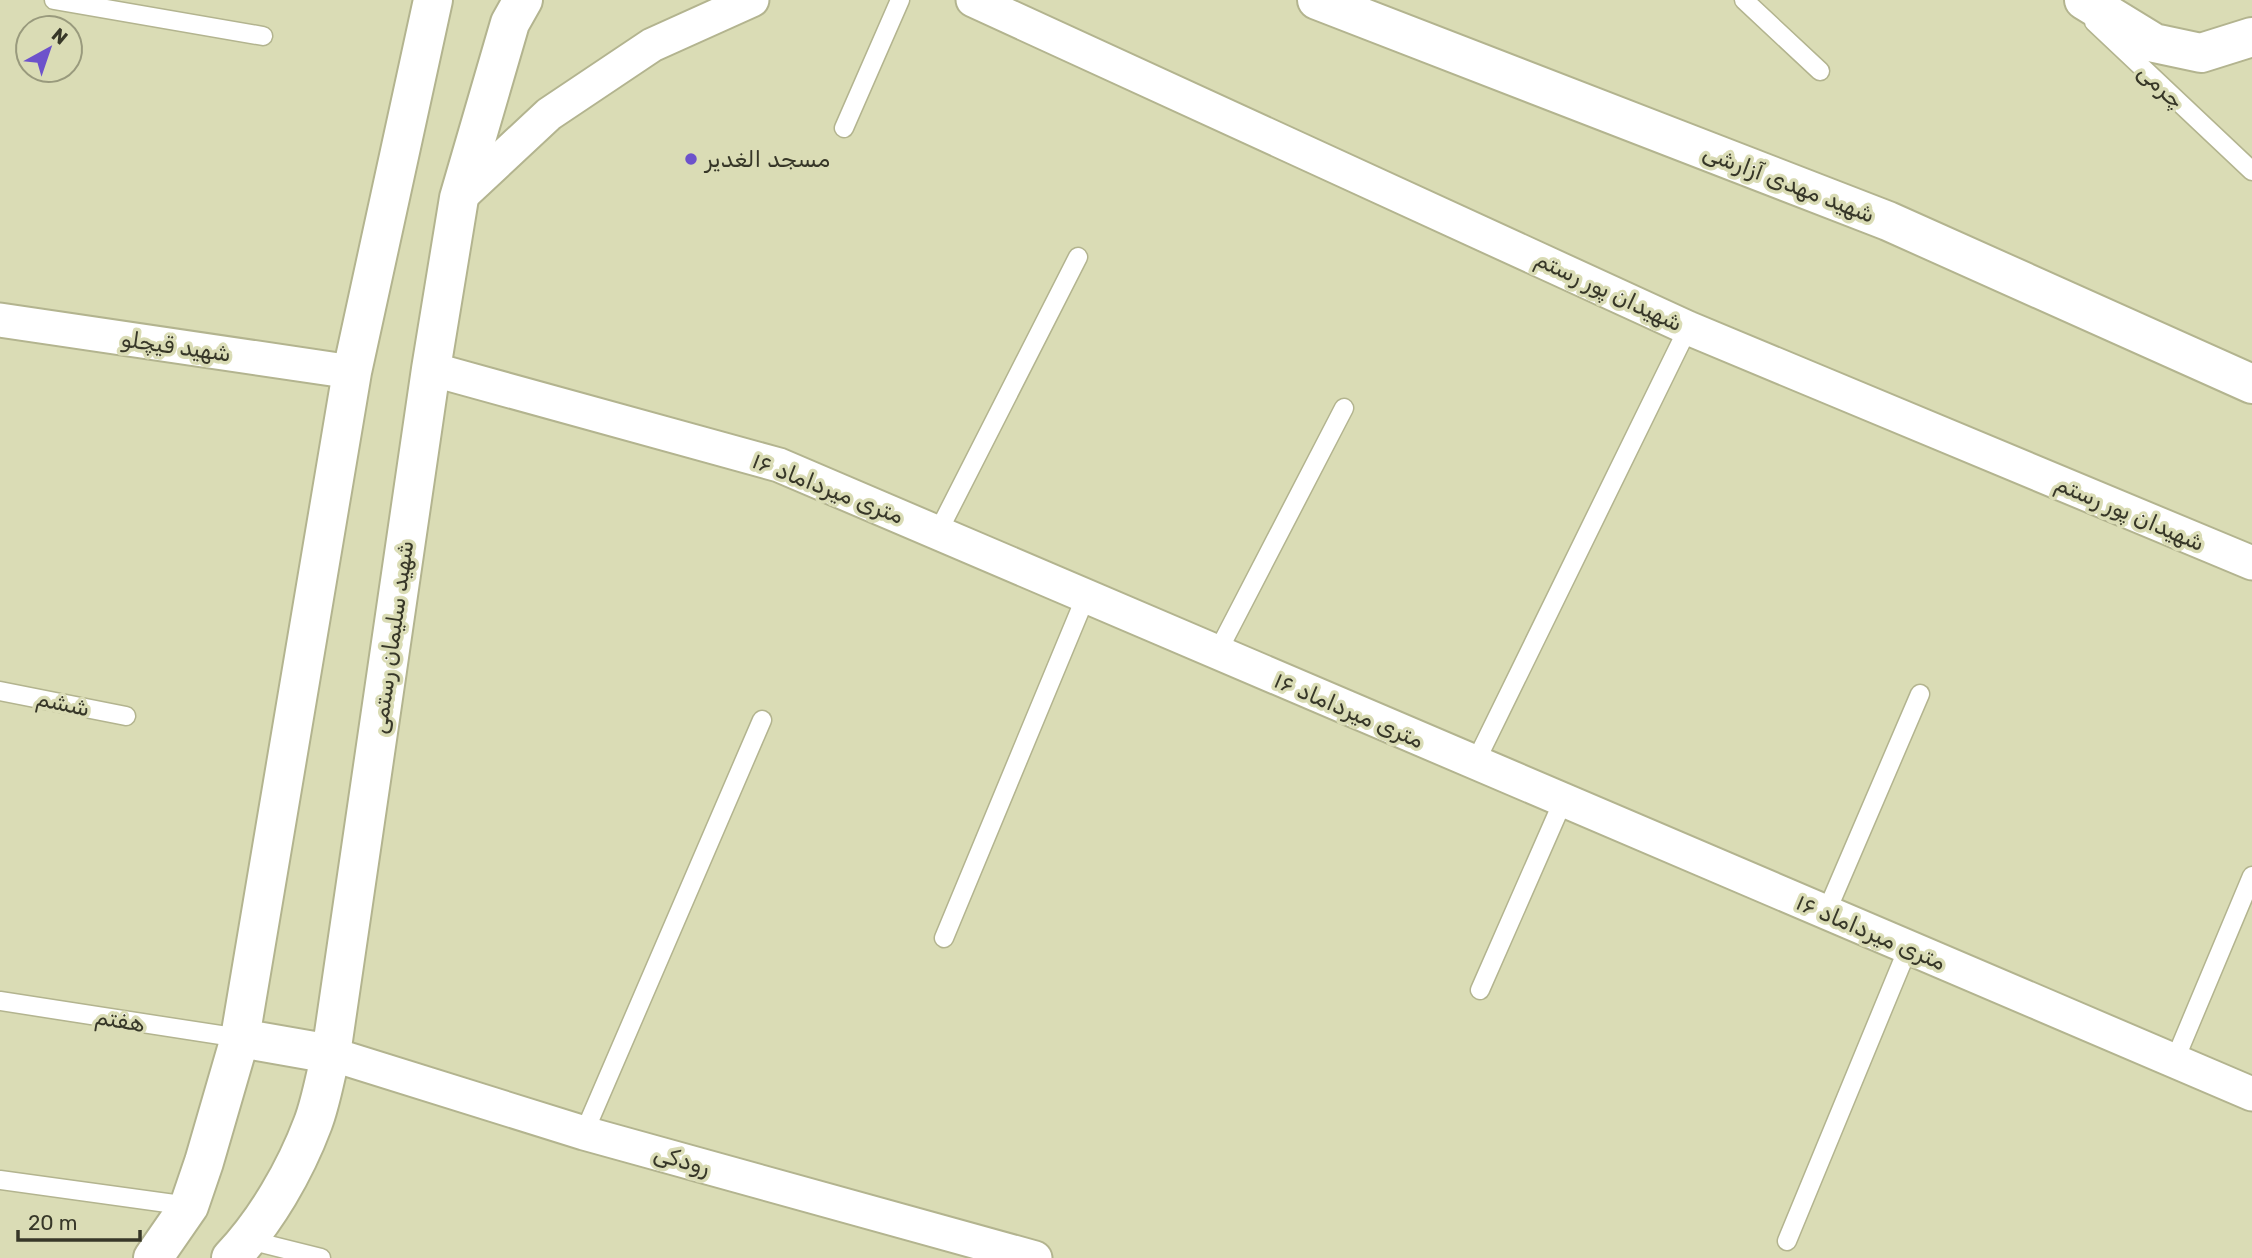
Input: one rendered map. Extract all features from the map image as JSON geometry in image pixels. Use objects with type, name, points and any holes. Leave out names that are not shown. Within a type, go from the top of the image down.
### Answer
[{"type":"main road","points":[[153,1258],[189,1206],[240,1038],[352,372],[433,0]]},
{"type":"main road","name":"شهید سلیمان رستمی","points":[[240,1249],[279,1195],[314,1123],[331,1054],[459,198],[510,23],[523,0]]},
{"type":"main road","name":"شهید مهدی آزارشی","points":[[1317,0],[1888,221],[2252,384]]},
{"type":"main road","points":[[2084,0],[2154,43],[2201,53],[2252,37]]},
{"type":"main road","points":[[240,1038],[331,1054]]},
{"type":"street","points":[[459,198],[549,114],[652,45],[752,0]]},
{"type":"street","name":"شهیدان پور رستم","points":[[973,0],[1688,328],[2252,564]]},
{"type":"street","name":"شهید قیچلو","points":[[0,320],[352,372]]},
{"type":"street","name":"۱۶ متری میرداماد","points":[[432,369],[779,465],[2252,1094]]},
{"type":"street","name":"رودکی","points":[[331,1054],[584,1133],[1035,1258]]},
{"type":"lane","points":[[54,0],[262,36]]},
{"type":"lane","points":[[844,128],[900,0]]},
{"type":"lane","points":[[1744,0],[1820,71]]},
{"type":"lane","name":"چرمی","points":[[2071,0],[2252,171]]},
{"type":"lane","points":[[938,533],[1078,257]]},
{"type":"lane","points":[[1475,763],[1688,328]]},
{"type":"lane","points":[[1217,653],[1344,408]]},
{"type":"lane","points":[[944,937],[1086,596]]},
{"type":"lane","name":"ششم","points":[[0,691],[125,716]]},
{"type":"lane","points":[[1826,913],[1920,694]]},
{"type":"lane","points":[[584,1133],[762,720]]},
{"type":"lane","points":[[1480,990],[1563,801]]},
{"type":"lane","points":[[2174,1062],[2252,876]]},
{"type":"lane","points":[[1787,1241],[1908,948]]},
{"type":"lane","name":"هفتم","points":[[0,1001],[240,1038]]},
{"type":"lane","points":[[0,1180],[189,1206]]},
{"type":"lane","points":[[240,1249],[321,1258]]},
{"type":"place","name":"مسجد الغدیر","points":[[691,159]]}]
